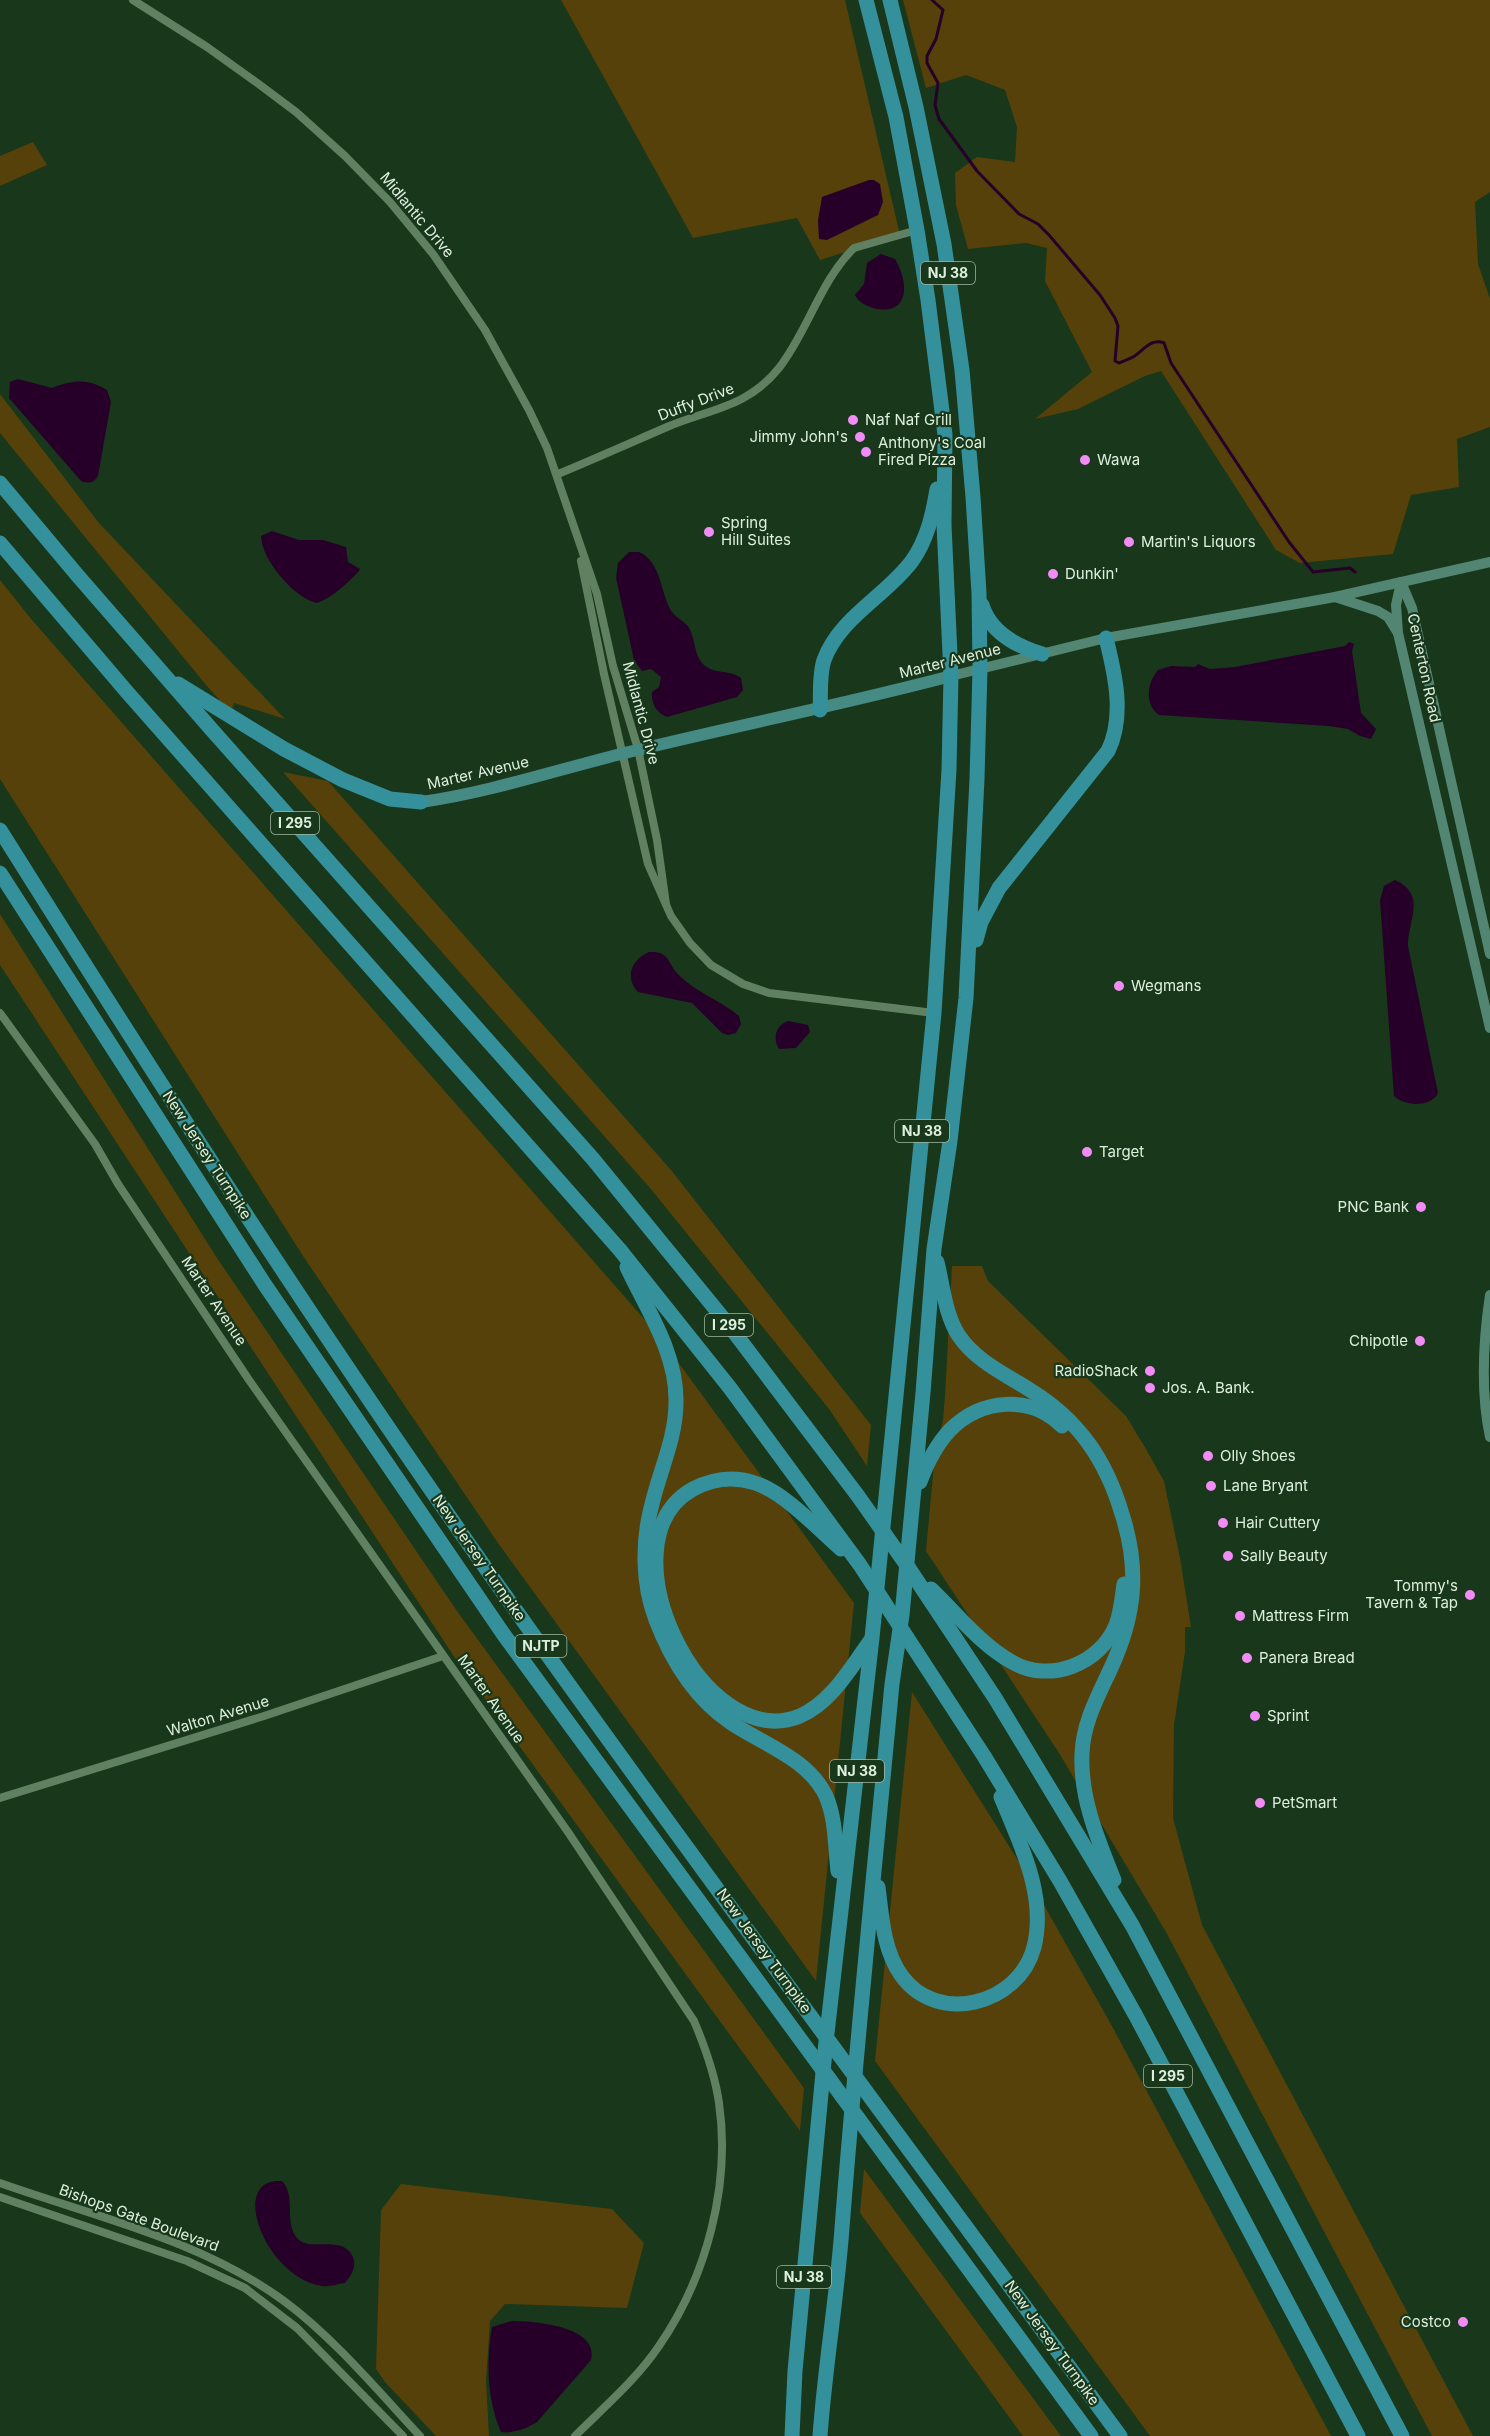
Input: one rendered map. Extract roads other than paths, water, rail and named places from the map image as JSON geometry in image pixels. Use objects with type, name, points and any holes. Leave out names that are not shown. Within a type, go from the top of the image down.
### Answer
[{"type":"highway","name":"NJ 38","points":[[792,2436],[795,2371],[840,1904],[875,1611],[934,1013],[949,770],[951,676],[944,525],[945,435],[917,230],[896,117],[866,0]]},
{"type":"highway","name":"NJ 38","points":[[820,2436],[825,2366],[842,2230],[847,2150],[892,1684],[911,1518],[934,1249],[950,1141],[968,965],[977,779],[980,669],[979,593],[962,370],[944,243],[916,107],[890,0]]},
{"type":"highway","points":[[820,710],[821,672],[831,647],[852,620],[898,578],[923,543],[935,503],[945,435]]},
{"type":"highway","name":"I 295","points":[[0,483],[164,676],[625,1197],[731,1328],[908,1567],[995,1698],[1132,1925],[1402,2436]]},
{"type":"highway","name":"I 295","points":[[0,543],[127,692],[515,1129],[620,1251],[734,1394],[860,1565],[984,1755],[1056,1873],[1136,2016],[1358,2436]]},
{"type":"highway","points":[[979,593],[990,624],[1016,643],[1042,654]]},
{"type":"highway","points":[[968,965],[981,922],[999,888],[1108,751],[1112,742],[1117,710],[1113,663],[1106,638]]},
{"type":"highway","points":[[164,676],[284,749],[343,780],[390,799],[421,802]]},
{"type":"highway","name":"New Jersey Turnpike","points":[[0,830],[252,1224],[481,1561],[635,1777],[1120,2436]]},
{"type":"highway","name":"New Jersey Turnpike","points":[[0,873],[259,1276],[491,1615],[639,1822],[1092,2436]]},
{"type":"highway","points":[[934,1249],[952,1324],[959,1336],[977,1356],[1046,1400],[1077,1427],[1100,1461],[1123,1516],[1133,1570],[1132,1607],[1120,1645],[1092,1708],[1085,1730],[1082,1753],[1086,1798],[1092,1820],[1132,1925]]},
{"type":"highway","points":[[620,1251],[658,1329],[675,1378],[674,1428],[646,1527],[645,1572],[655,1618],[676,1663],[708,1704],[728,1720],[794,1760],[812,1775],[825,1794],[833,1814],[840,1904]]},
{"type":"highway","points":[[908,1567],[998,1653],[1015,1664],[1034,1670],[1054,1671],[1073,1666],[1091,1657],[1106,1643],[1116,1625],[1122,1604],[1123,1556],[1100,1480],[1075,1439],[1060,1423],[1043,1411],[1023,1405],[1003,1404],[984,1408],[959,1424],[937,1446],[926,1465],[918,1486],[911,1518]]},
{"type":"highway","points":[[860,1565],[774,1492],[755,1483],[737,1479],[718,1480],[686,1493],[672,1506],[661,1523],[656,1543],[655,1564],[658,1587],[665,1610],[685,1655],[712,1692],[745,1715],[762,1720],[782,1720],[800,1716],[816,1706],[842,1680],[872,1638]]},
{"type":"highway","points":[[875,1860],[886,1943],[902,1976],[915,1989],[930,1998],[947,2003],[966,2004],[983,2001],[1000,1994],[1014,1982],[1026,1966],[1034,1947],[1036,1903],[1026,1857],[984,1755]]},
{"type":"main road","name":"Marter Avenue","points":[[421,802],[456,796],[638,749],[820,710],[1106,638],[1335,597],[1490,562]]},
{"type":"main road","name":"Centerton Road","points":[[1401,582],[1396,605],[1398,633],[1490,1028]]},
{"type":"main road","name":"Centerton Road","points":[[1401,582],[1412,608],[1490,954]]},
{"type":"main road","points":[[1335,597],[1378,611],[1388,617],[1398,633]]},
{"type":"main road","points":[[1490,1295],[1483,1364],[1485,1405],[1490,1437]]},
{"type":"street","name":"Midlantic Drive","points":[[133,0],[207,47],[296,112],[345,156],[390,202],[433,254],[473,310],[529,410],[558,474],[575,533],[597,594],[613,666],[638,749],[657,840],[666,904]]},
{"type":"street","name":"Duffy Drive","points":[[558,474],[669,426],[715,412],[753,392],[775,373],[792,349],[838,266],[849,252],[854,248],[917,230]]},
{"type":"street","name":"Midlantic Drive","points":[[575,533],[648,864],[671,916],[690,944],[711,965],[743,984],[770,993],[934,1013]]},
{"type":"street","name":"Marter Avenue","points":[[0,1013],[95,1144],[118,1184],[253,1386],[568,1832],[694,2021],[709,2061],[719,2102],[721,2142],[710,2236],[698,2270],[676,2318],[655,2352],[631,2381],[575,2436]]},
{"type":"street","name":"Walton Avenue","points":[[0,1798],[264,1716],[443,1656]]},
{"type":"street","name":"Bishops Gate Boulevard","points":[[0,2183],[184,2246],[254,2281],[286,2303],[317,2330],[420,2436]]},
{"type":"street","name":"Bishops Gate Boulevard","points":[[0,2197],[187,2261],[245,2288],[297,2328],[403,2436]]},
{"type":"waterway","points":[[932,0],[943,10],[936,39],[927,56],[927,63],[938,83],[935,105],[939,119],[977,171],[1019,214],[1038,224],[1049,235],[1100,295],[1118,326],[1115,361],[1119,363],[1131,358],[1151,343],[1164,343],[1171,363],[1289,542],[1313,572],[1350,568],[1355,572]]},
{"type":"place","name":"Naf Naf Grill","points":[[853,420]]},
{"type":"place","name":"Jimmy John's","points":[[860,437]]},
{"type":"place","name":"Anthony's Coal Fired Pizza","points":[[866,452]]},
{"type":"place","name":"Wawa","points":[[1085,460]]},
{"type":"place","name":"Spring Hill Suites","points":[[709,532]]},
{"type":"place","name":"Martin's Liquors","points":[[1129,542]]},
{"type":"place","name":"Dunkin'","points":[[1053,574]]},
{"type":"place","name":"Wegmans","points":[[1119,986]]},
{"type":"place","name":"Target","points":[[1087,1152]]},
{"type":"place","name":"PNC Bank","points":[[1421,1207]]},
{"type":"place","name":"Chipotle","points":[[1420,1341]]},
{"type":"place","name":"RadioShack","points":[[1150,1371]]},
{"type":"place","name":"Jos. A. Bank.","points":[[1150,1388]]},
{"type":"place","name":"Olly Shoes","points":[[1208,1456]]},
{"type":"place","name":"Lane Bryant","points":[[1211,1486]]},
{"type":"place","name":"Hair Cuttery","points":[[1223,1523]]},
{"type":"place","name":"Sally Beauty","points":[[1228,1556]]},
{"type":"place","name":"Tommy's Tavern & Tap","points":[[1470,1595]]},
{"type":"place","name":"Mattress Firm","points":[[1240,1616]]},
{"type":"place","name":"Panera Bread","points":[[1247,1658]]},
{"type":"place","name":"Sprint","points":[[1255,1716]]},
{"type":"place","name":"PetSmart","points":[[1260,1803]]},
{"type":"place","name":"Costco","points":[[1463,2322]]}]
